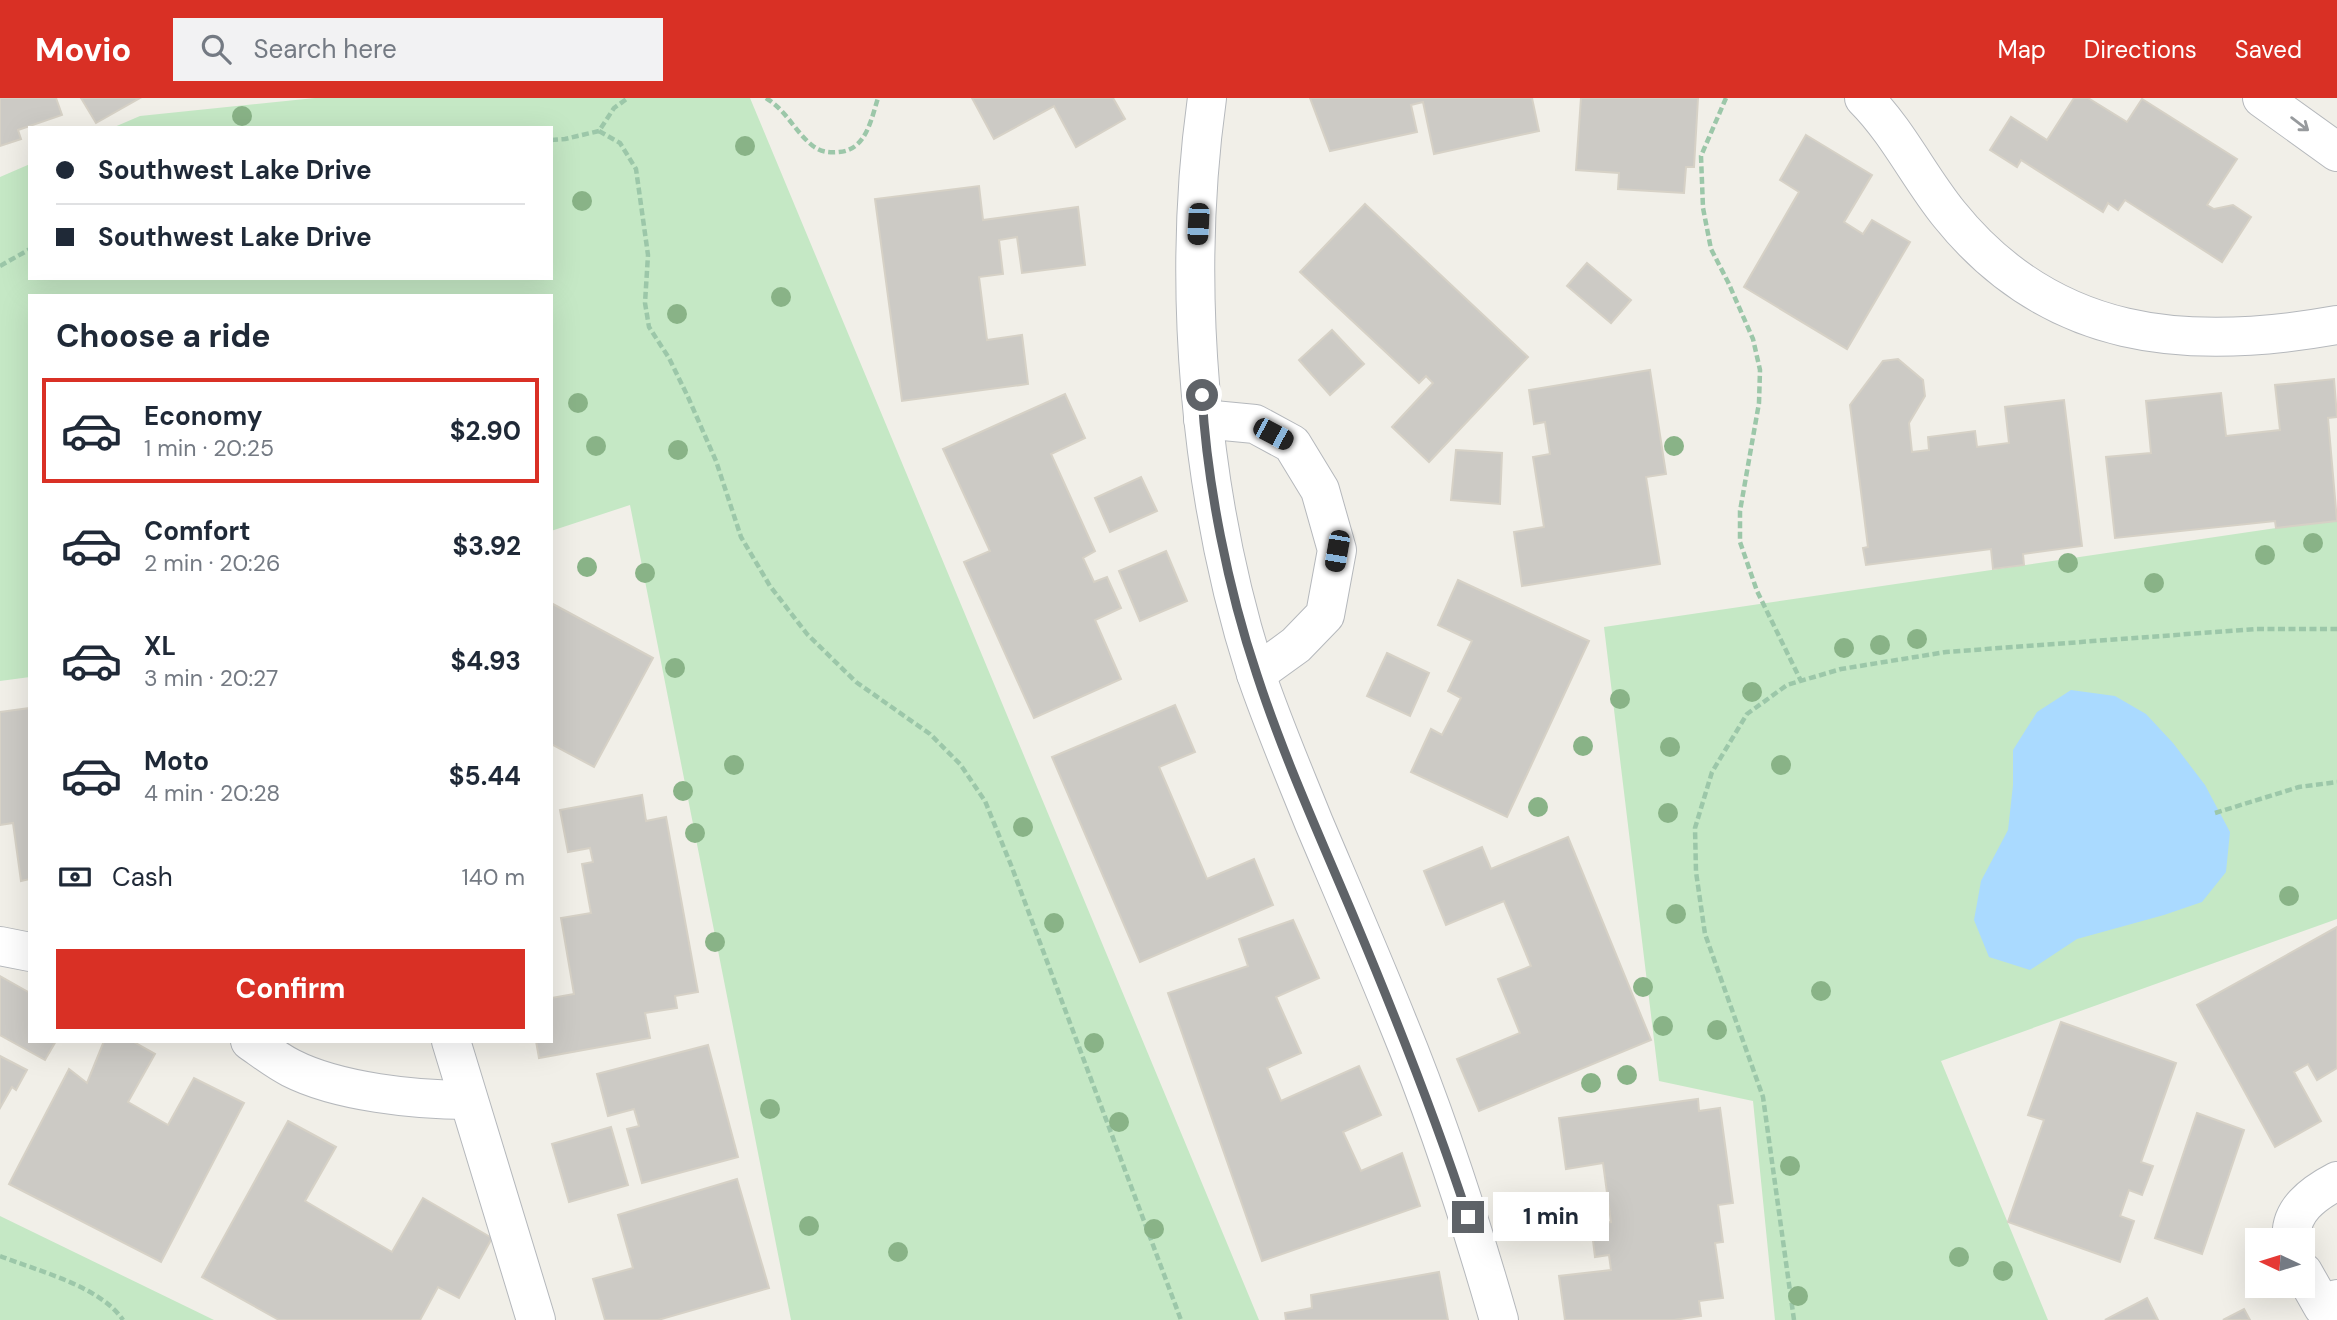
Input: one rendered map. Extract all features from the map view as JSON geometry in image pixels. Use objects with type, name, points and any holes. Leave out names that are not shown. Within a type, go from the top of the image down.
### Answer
[{"type":"street","points":[[1207,98],[1203,125],[1195,273],[1203,419],[1218,517],[1236,603],[1256,674],[1282,745],[1440,1131],[1499,1320]]},
{"type":"street","points":[[1864,98],[1880,115],[1948,213],[1975,244],[2009,274],[2048,298],[2091,318],[2140,331],[2191,338],[2254,337],[2337,325]]},
{"type":"street","points":[[2262,98],[2337,152]]},
{"type":"street","points":[[1203,419],[1255,424],[1292,444],[1320,490],[1337,551],[1325,615],[1296,645],[1256,674]]},
{"type":"street","points":[[0,946],[28,952]]},
{"type":"street","points":[[253,1043],[292,1069],[338,1085],[428,1100],[468,1100]]},
{"type":"street","points":[[452,1043],[536,1320]]},
{"type":"street","points":[[2292,1228],[2302,1204],[2337,1181]]},
{"type":"street","points":[[2315,1288],[2330,1309]]},
{"type":"path","points":[[599,131],[614,108],[628,98]]},
{"type":"path","points":[[766,98],[780,107],[814,147],[827,153],[845,151],[862,142],[878,98]]},
{"type":"path","points":[[1726,98],[1701,156],[1703,208],[1711,249],[1753,339],[1759,370],[1759,403],[1740,511],[1740,542],[1758,591],[1801,681]]},
{"type":"path","points":[[553,140],[599,131],[620,143],[636,169],[648,255],[645,303],[649,327],[669,358],[688,397],[716,461],[741,537],[764,576],[807,634],[856,682],[930,734],[960,764],[985,801],[1181,1320]]},
{"type":"path","points":[[0,266],[28,250]]},
{"type":"path","points":[[1794,1320],[1763,1097],[1705,934],[1696,872],[1695,828],[1713,772],[1747,714],[1787,685],[1841,669],[1946,652],[2256,629],[2337,629]]},
{"type":"path","points":[[2215,813],[2299,787],[2337,782]]},
{"type":"path","points":[[0,1256],[98,1294],[117,1310],[123,1320]]},
{"type":"green space","points":[[315,98],[750,98],[1259,1320],[791,1320],[630,505],[553,530],[553,294],[28,294],[28,677],[0,681],[0,177],[28,165],[28,280],[553,280],[553,126],[117,126],[140,116]]},
{"type":"green space","points":[[2337,519],[2337,919],[1941,1061],[2048,1320],[1775,1320],[1753,1101],[1659,1081],[1604,627]]},
{"type":"green space","points":[[0,1216],[214,1320],[0,1320]]},
{"type":"water","points":[[2071,690],[2115,696],[2146,714],[2173,743],[2205,785],[2230,832],[2226,872],[2202,902],[2077,939],[2030,970],[1989,957],[1974,920],[1981,881],[2008,830],[2013,785],[2013,750],[2037,712]]},
{"type":"building","points":[[0,98],[56,98],[62,115],[18,130],[21,139],[0,146]]},
{"type":"building","points":[[81,98],[140,98],[96,123]]},
{"type":"building","points":[[972,98],[1113,98],[1125,119],[1076,147],[1054,106],[994,139]]},
{"type":"building","points":[[1310,98],[1532,98],[1539,131],[1434,154],[1423,102],[1411,105],[1417,132],[1330,151]]},
{"type":"building","points":[[1581,98],[1698,98],[1694,167],[1686,167],[1684,193],[1618,189],[1619,173],[1576,170]]},
{"type":"building","points":[[2074,98],[2088,98],[2127,122],[2142,99],[2237,159],[2207,205],[2214,209],[2233,205],[2251,217],[2222,262],[2125,200],[2118,210],[2108,203],[2103,212],[2021,160],[2017,167],[1990,150],[2011,117],[2047,140]]},
{"type":"building","points":[[1806,135],[1872,175],[1844,222],[1863,234],[1872,220],[1910,242],[1847,349],[1744,287],[1799,192],[1780,180]]},
{"type":"building","points":[[979,186],[983,220],[1078,207],[1085,265],[1022,273],[1017,237],[999,240],[1003,274],[979,277],[987,340],[1022,335],[1028,384],[902,401],[875,199]]},
{"type":"building","points":[[1365,204],[1528,357],[1429,462],[1392,427],[1433,383],[1426,376],[1419,383],[1300,272]]},
{"type":"building","points":[[1587,263],[1631,300],[1611,323],[1567,286]]},
{"type":"building","points":[[1332,330],[1364,364],[1330,395],[1299,360]]},
{"type":"building","points":[[1898,359],[1923,380],[1925,396],[1909,423],[1912,452],[1929,450],[1928,437],[1975,431],[1977,447],[2009,443],[2005,407],[2064,400],[2082,546],[2023,554],[2024,565],[1993,569],[1991,549],[1866,565],[1863,548],[1868,547],[1850,405],[1883,361]]},
{"type":"building","points":[[1650,370],[1666,474],[1646,477],[1660,564],[1522,586],[1514,532],[1544,527],[1533,457],[1550,454],[1545,422],[1534,424],[1529,390]]},
{"type":"building","points":[[2334,379],[2337,417],[2328,418],[2337,521],[2276,528],[2275,521],[2115,538],[2106,457],[2151,453],[2146,401],[2221,393],[2226,436],[2280,430],[2275,385]]},
{"type":"building","points":[[1065,394],[1085,438],[1051,454],[1095,551],[1083,558],[1094,582],[1107,577],[1121,608],[1095,620],[1121,679],[1034,718],[964,562],[990,551],[943,449]]},
{"type":"building","points":[[1456,450],[1502,453],[1500,504],[1451,500]]},
{"type":"building","points":[[1141,477],[1157,511],[1110,532],[1095,498]]},
{"type":"building","points":[[1166,551],[1187,601],[1140,621],[1119,571]]},
{"type":"building","points":[[1458,580],[1589,641],[1507,817],[1411,772],[1431,729],[1442,735],[1461,698],[1448,691],[1472,641],[1438,625]]},
{"type":"building","points":[[553,604],[653,658],[594,767],[553,745]]},
{"type":"building","points":[[1387,653],[1429,673],[1410,716],[1367,696]]},
{"type":"building","points":[[1175,705],[1195,752],[1159,767],[1207,879],[1254,859],[1273,905],[1140,962],[1052,757]]},
{"type":"building","points":[[28,708],[28,879],[21,881],[13,823],[0,825],[0,712]]},
{"type":"building","points":[[642,795],[646,821],[666,817],[698,992],[675,996],[677,1008],[645,1013],[650,1038],[539,1058],[536,1043],[553,1043],[553,998],[574,994],[561,918],[591,913],[582,864],[593,862],[590,848],[568,852],[560,810]]},
{"type":"building","points":[[1568,837],[1651,1040],[1479,1111],[1457,1059],[1520,1033],[1498,979],[1531,966],[1504,901],[1446,925],[1424,871],[1482,847],[1491,869]]},
{"type":"building","points":[[1293,920],[1319,978],[1276,997],[1301,1053],[1267,1068],[1281,1101],[1359,1066],[1381,1115],[1343,1132],[1361,1171],[1402,1153],[1420,1206],[1262,1261],[1168,993],[1248,966],[1239,939]]},
{"type":"building","points":[[2337,927],[2337,1068],[2317,1080],[2308,1064],[2294,1072],[2321,1121],[2275,1147],[2197,1005]]},
{"type":"building","points":[[0,976],[28,992],[28,1043],[55,1043],[45,1060],[0,1035]]},
{"type":"building","points":[[2061,1022],[2176,1063],[2141,1162],[2153,1166],[2142,1195],[2129,1190],[2120,1216],[2134,1221],[2120,1262],[2008,1222],[2044,1120],[2028,1115]]},
{"type":"building","points":[[103,1043],[136,1043],[155,1054],[128,1102],[168,1125],[194,1078],[244,1103],[161,1262],[9,1184],[69,1069],[87,1083]]},
{"type":"building","points":[[708,1045],[738,1157],[642,1183],[627,1129],[639,1126],[634,1109],[608,1116],[597,1074]]},
{"type":"building","points":[[0,1056],[27,1070],[16,1090],[12,1087],[0,1108]]},
{"type":"building","points":[[1698,1099],[1699,1111],[1720,1108],[1733,1203],[1718,1205],[1723,1242],[1715,1243],[1723,1298],[1699,1301],[1701,1316],[1674,1320],[1565,1320],[1559,1276],[1611,1270],[1609,1255],[1595,1257],[1591,1224],[1611,1222],[1603,1163],[1566,1169],[1559,1118]]},
{"type":"building","points":[[2197,1113],[2244,1130],[2202,1254],[2155,1238]]},
{"type":"building","points":[[288,1121],[336,1147],[305,1201],[392,1252],[423,1198],[492,1238],[459,1298],[438,1287],[420,1320],[279,1320],[202,1277]]},
{"type":"building","points":[[611,1127],[628,1185],[569,1202],[552,1144]]},
{"type":"building","points":[[737,1179],[769,1288],[658,1320],[605,1320],[593,1279],[633,1268],[618,1215]]},
{"type":"building","points":[[1439,1272],[1448,1320],[1286,1320],[1285,1313],[1312,1308],[1311,1295]]},
{"type":"building","points":[[2147,1298],[2158,1320],[2105,1320]]},
{"type":"building","points":[[2244,1309],[2250,1320],[2223,1320]]},
{"type":"route","points":[[1202,395],[1213,492],[1236,603],[1256,674],[1282,745],[1440,1131],[1468,1217]]}]
